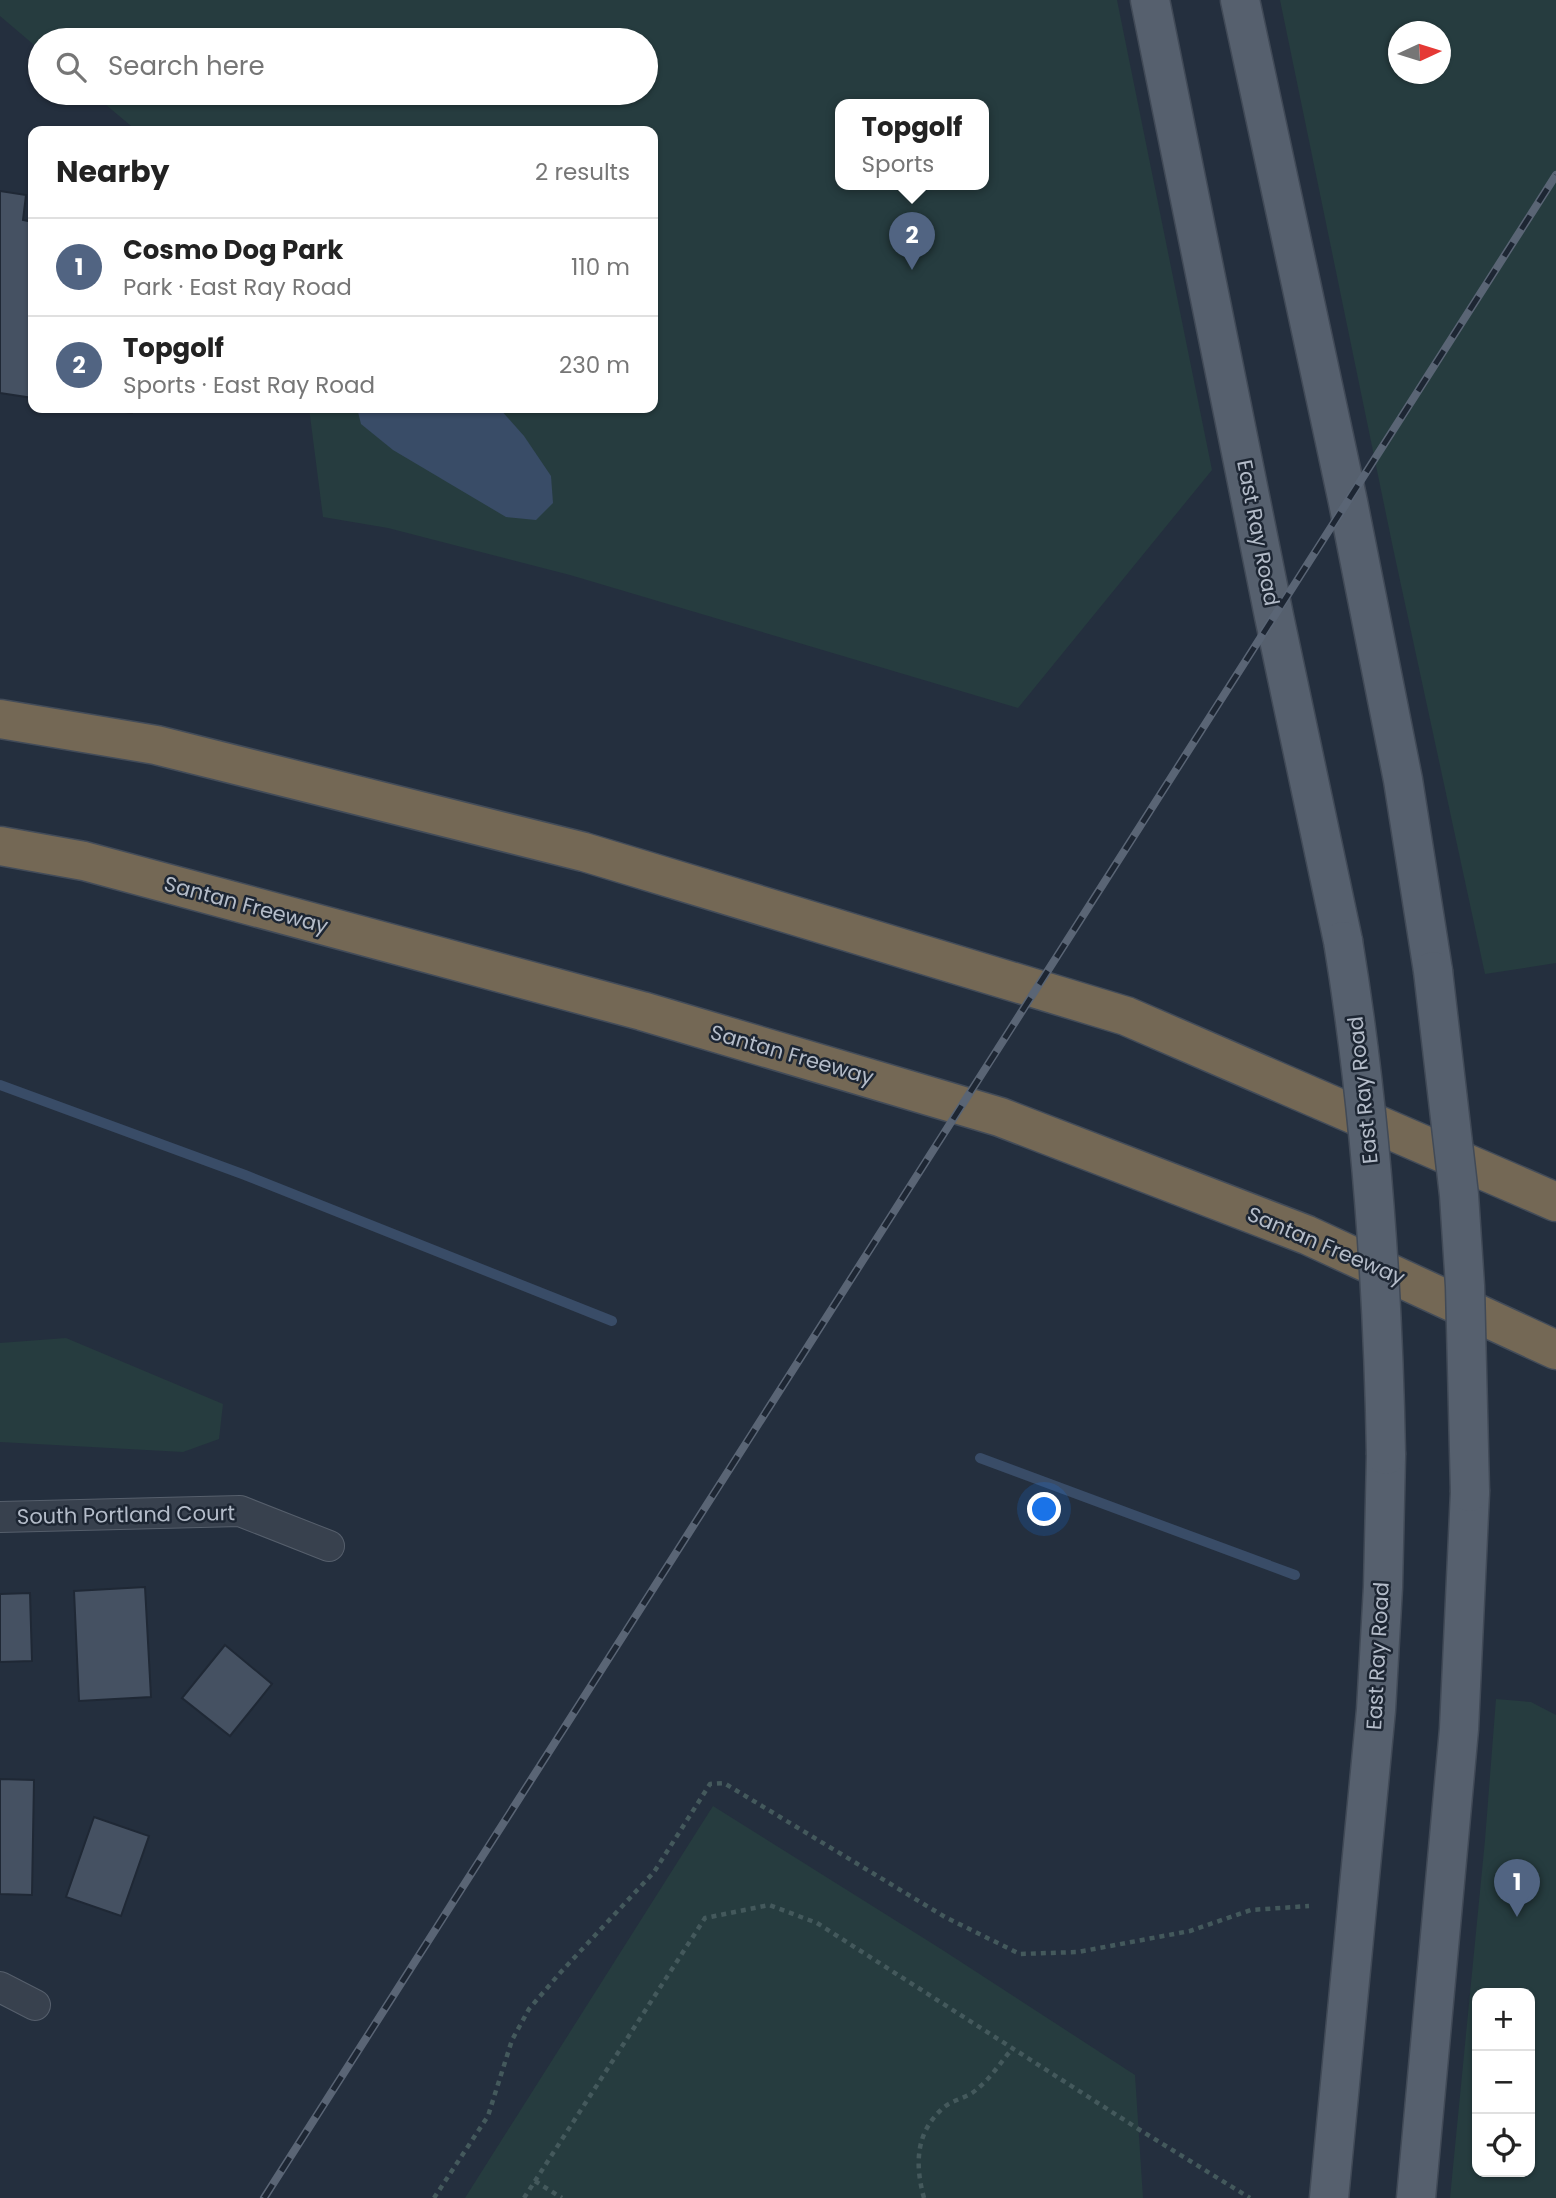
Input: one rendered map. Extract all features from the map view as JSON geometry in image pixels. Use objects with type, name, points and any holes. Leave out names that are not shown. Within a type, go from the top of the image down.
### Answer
[{"type":"highway","points":[[0,719],[156,745],[584,852],[1126,1016],[1556,1202]]},
{"type":"highway","name":"Santan Freeway","points":[[0,846],[84,861],[642,1011],[1000,1117],[1307,1235],[1556,1350]]},
{"type":"main road","name":"East Ray Road","points":[[1150,0],[1274,616],[1343,941],[1358,1030],[1374,1186],[1384,1341],[1386,1455],[1383,1587],[1376,1710],[1329,2198]]},
{"type":"main road","points":[[1240,0],[1350,516],[1403,780],[1433,971],[1459,1195],[1465,1286],[1469,1492],[1459,1729],[1416,2198]]},
{"type":"street","name":"South Portland Court","points":[[0,1517],[240,1511],[329,1546]]},
{"type":"street","points":[[0,1987],[35,2005]]},
{"type":"path","points":[[434,2198],[488,2116],[512,2040],[529,2009],[654,1872],[710,1784],[724,1783],[945,1917],[1020,1955],[1078,1952],[1190,1931],[1251,1910],[1309,1906]]},
{"type":"path","points":[[524,2198],[705,1918],[769,1905],[817,1923],[1250,2198]]},
{"type":"path","points":[[924,2198],[918,2175],[918,2148],[926,2128],[944,2107],[976,2090],[1012,2049]]},
{"type":"path","points":[[535,2181],[562,2198]]},
{"type":"green space","points":[[0,0],[1117,0],[1212,470],[1018,708],[570,575],[388,528],[323,517],[310,413],[658,413],[658,126],[131,126],[106,105],[658,105],[658,28],[28,28],[28,40],[0,16]]},
{"type":"green space","points":[[1280,0],[1556,0],[1556,963],[1485,974],[1393,548]]},
{"type":"green space","points":[[66,1338],[223,1404],[219,1439],[183,1452],[0,1442],[0,1343]]},
{"type":"green space","points":[[1496,1699],[1531,1702],[1556,1715],[1556,2198],[1450,2198]]},
{"type":"green space","points":[[713,1806],[1135,2075],[1143,2198],[465,2198]]},
{"type":"water","points":[[358,413],[503,413],[524,436],[551,476],[553,503],[536,520],[506,517],[393,450],[361,424]]},
{"type":"building","points":[[0,191],[26,195],[23,220],[28,221],[28,397],[0,393]]},
{"type":"building","points":[[145,1587],[151,1697],[79,1701],[74,1591]]},
{"type":"building","points":[[30,1593],[32,1661],[0,1662],[0,1594]]},
{"type":"building","points":[[225,1645],[272,1684],[230,1736],[182,1698]]},
{"type":"building","points":[[0,1779],[34,1780],[32,1895],[0,1894]]},
{"type":"building","points":[[94,1817],[149,1836],[121,1916],[66,1897]]},
{"type":"waterway","points":[[0,1085],[245,1175],[612,1321]]},
{"type":"waterway","points":[[980,1458],[1295,1575]]},
{"type":"railway","points":[[264,2198],[1556,175]]},
{"type":"place","name":"Topgolf","points":[[912,270]]},
{"type":"place","name":"Cosmo Dog Park","points":[[1517,1917]]}]
